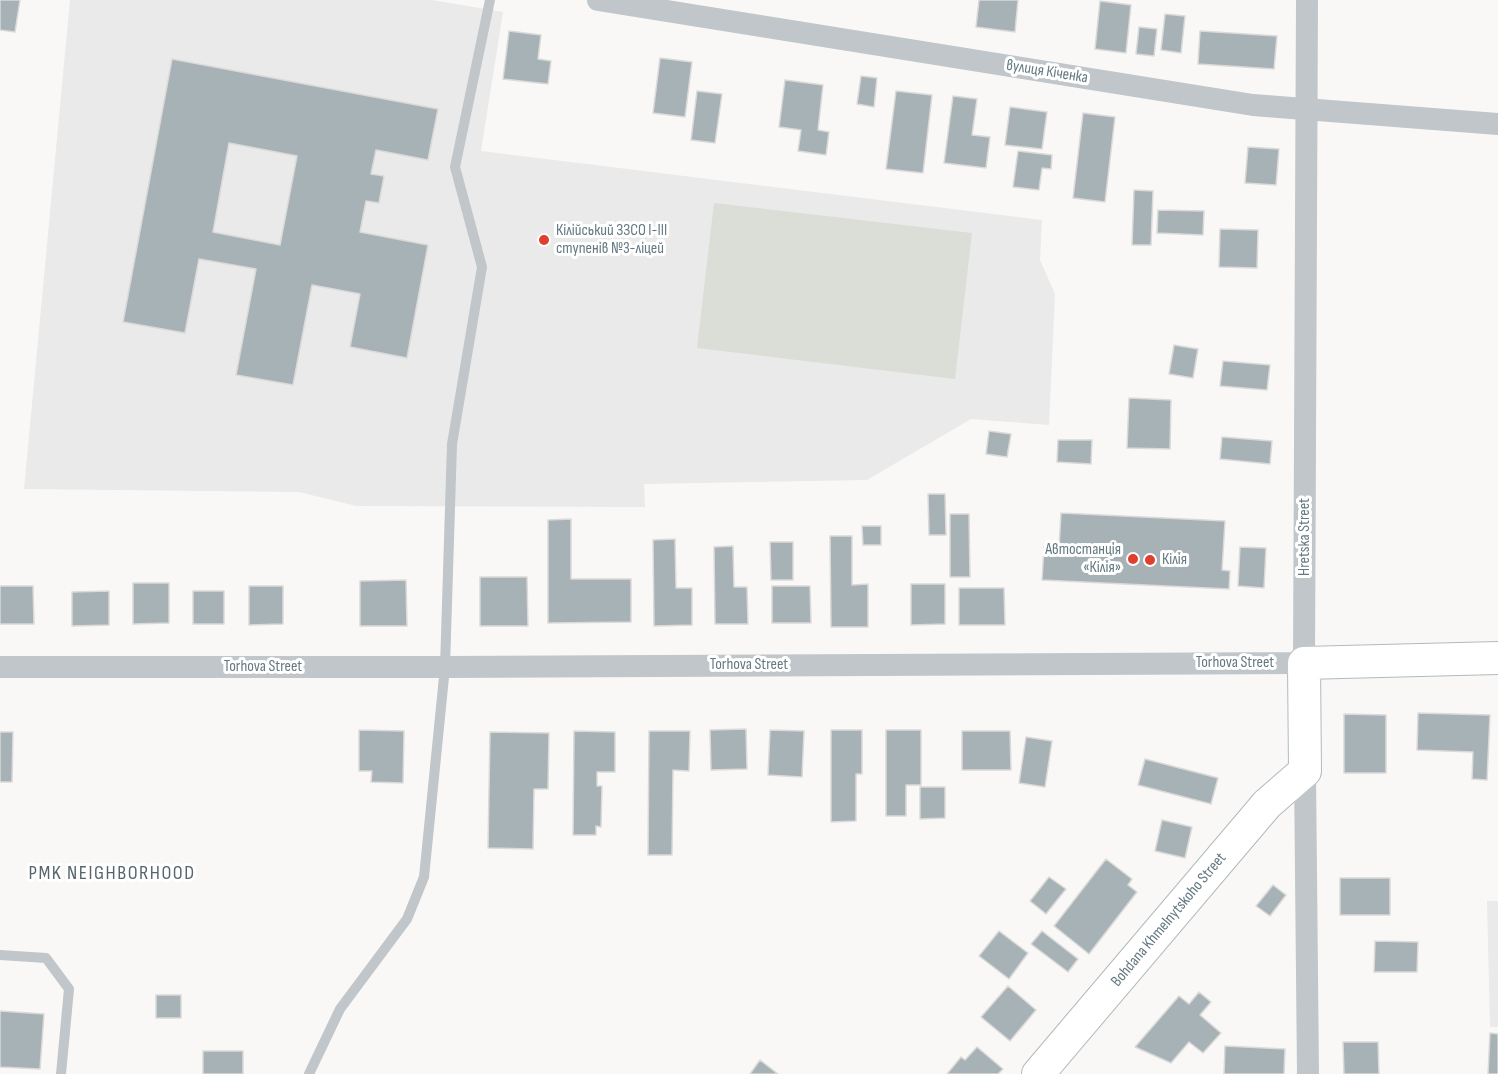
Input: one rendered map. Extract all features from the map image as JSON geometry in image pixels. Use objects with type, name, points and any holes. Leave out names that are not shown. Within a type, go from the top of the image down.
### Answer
[{"type":"main road","name":"Torhova Street","points":[[1304,663],[1498,658]]},
{"type":"main road","name":"Hretska Street","points":[[1304,663],[1305,771]]},
{"type":"main road","name":"Bohdana Khmelnytskoho Street","points":[[1038,1074],[1267,804],[1305,771]]},
{"type":"street","name":"вулиця Кіченка","points":[[598,0],[1241,104],[1498,124]]},
{"type":"street","name":"Hretska Street","points":[[1304,663],[1307,0]]},
{"type":"street","name":"Torhova Street","points":[[0,667],[1304,663]]},
{"type":"street","name":"Hretska Street","points":[[1305,771],[1308,1074]]},
{"type":"lane","points":[[309,1074],[340,1009],[407,919],[424,877],[446,667],[452,444],[482,267],[454,167],[490,0]]},
{"type":"lane","points":[[0,955],[46,958],[69,990],[60,1074]]},
{"type":"shaded area","name":"Кілійський ЗЗСО І-ІІІ ступенів №3-ліцей","points":[[70,0],[432,0],[503,12],[481,151],[1042,220],[1040,260],[1055,294],[1049,425],[971,419],[867,480],[644,484],[645,507],[356,506],[299,492],[24,489]]},
{"type":"shaded area","points":[[714,203],[972,233],[955,379],[697,348]]},
{"type":"shaded area","points":[[1487,901],[1498,901],[1498,1027],[1490,1027]]},
{"type":"building","points":[[0,0],[20,0],[15,32],[0,30]]},
{"type":"building","points":[[979,0],[1018,0],[1015,32],[976,27]]},
{"type":"building","points":[[1100,1],[1131,5],[1126,53],[1095,49]]},
{"type":"building","points":[[1165,14],[1185,16],[1181,53],[1161,50]]},
{"type":"building","points":[[1139,27],[1157,29],[1154,56],[1136,54]]},
{"type":"building","points":[[509,31],[541,35],[538,59],[551,61],[548,84],[503,79]]},
{"type":"building","points":[[1200,31],[1277,36],[1274,69],[1198,64]]},
{"type":"building","points":[[660,58],[692,62],[685,117],[653,113]]},
{"type":"building","points":[[172,59],[438,109],[428,160],[376,150],[371,174],[384,176],[379,203],[366,201],[360,232],[428,245],[407,358],[350,347],[360,294],[312,285],[293,385],[236,375],[256,269],[199,259],[185,333],[123,322]],"holes":[[[229,143],[297,156],[280,245],[213,232]]]},
{"type":"building","points":[[861,76],[877,78],[874,107],[857,104]]},
{"type":"building","points":[[785,80],[823,85],[818,130],[829,132],[826,155],[798,151],[801,130],[779,127]]},
{"type":"building","points":[[697,91],[722,94],[715,143],[691,140]]},
{"type":"building","points":[[896,91],[932,95],[923,173],[886,169]]},
{"type":"building","points":[[953,96],[977,99],[972,135],[990,137],[986,168],[944,163]]},
{"type":"building","points":[[1010,107],[1047,112],[1042,149],[1005,145]]},
{"type":"building","points":[[1083,113],[1115,117],[1105,202],[1073,198]]},
{"type":"building","points":[[1248,147],[1279,149],[1276,185],[1245,183]]},
{"type":"building","points":[[1018,151],[1052,155],[1051,169],[1042,168],[1039,190],[1013,187]]},
{"type":"building","points":[[1134,190],[1153,191],[1151,245],[1132,245]]},
{"type":"building","points":[[1158,210],[1204,211],[1203,235],[1157,233]]},
{"type":"building","points":[[1220,229],[1258,230],[1257,268],[1219,267]]},
{"type":"building","points":[[1174,345],[1198,349],[1193,378],[1169,374]]},
{"type":"building","points":[[1223,361],[1270,365],[1267,390],[1220,386]]},
{"type":"building","points":[[1129,398],[1171,400],[1170,449],[1127,448]]},
{"type":"building","points":[[989,431],[1011,434],[1007,457],[986,454]]},
{"type":"building","points":[[1222,437],[1272,441],[1270,464],[1220,459]]},
{"type":"building","points":[[1058,440],[1092,440],[1091,464],[1057,462]]},
{"type":"building","points":[[928,494],[945,494],[946,535],[929,535]]},
{"type":"building","name":"Автостанція «Кілія»","points":[[1061,513],[1225,521],[1222,570],[1230,571],[1229,589],[1042,580],[1044,547],[1059,548]]},
{"type":"building","points":[[950,514],[969,514],[970,577],[950,577]]},
{"type":"building","points":[[571,519],[571,579],[631,579],[631,622],[548,623],[548,520]]},
{"type":"building","points":[[862,526],[881,526],[881,545],[863,545]]},
{"type":"building","points":[[830,536],[852,536],[852,585],[868,584],[868,627],[831,627]]},
{"type":"building","points":[[675,539],[676,588],[692,588],[692,625],[654,626],[653,540]]},
{"type":"building","points":[[770,542],[793,542],[793,580],[771,580]]},
{"type":"building","points":[[733,546],[734,587],[747,587],[748,624],[715,624],[714,547]]},
{"type":"building","points":[[1240,547],[1266,548],[1264,588],[1238,586]]},
{"type":"building","points":[[480,577],[527,577],[528,626],[480,626]]},
{"type":"building","points":[[406,580],[407,626],[360,626],[360,581]]},
{"type":"building","points":[[133,583],[169,583],[169,623],[133,624]]},
{"type":"building","points":[[911,584],[945,584],[945,624],[911,625]]},
{"type":"building","points":[[0,586],[33,586],[34,624],[0,624]]},
{"type":"building","points":[[249,586],[283,586],[283,624],[249,625]]},
{"type":"building","points":[[772,586],[810,586],[811,623],[772,623]]},
{"type":"building","points":[[959,588],[1004,588],[1005,625],[959,625]]},
{"type":"building","points":[[109,591],[109,625],[72,626],[72,592]]},
{"type":"building","points":[[193,591],[224,591],[224,624],[193,624]]},
{"type":"building","points":[[1418,713],[1490,715],[1487,780],[1472,779],[1473,752],[1417,750]]},
{"type":"building","points":[[1344,714],[1386,715],[1386,773],[1344,773]]},
{"type":"building","points":[[746,729],[747,769],[711,770],[710,730]]},
{"type":"building","points":[[359,730],[404,731],[403,783],[371,782],[372,771],[359,771]]},
{"type":"building","points":[[770,730],[804,731],[802,777],[768,775]]},
{"type":"building","points":[[831,730],[862,730],[862,774],[856,774],[856,821],[831,822]]},
{"type":"building","points":[[886,730],[921,730],[921,785],[906,785],[906,816],[886,816]]},
{"type":"building","points":[[574,731],[615,732],[615,772],[597,772],[597,786],[602,786],[601,827],[596,826],[596,835],[573,835]]},
{"type":"building","points":[[649,731],[690,731],[689,771],[673,770],[672,855],[648,855]]},
{"type":"building","points":[[962,731],[1010,731],[1011,770],[962,770]]},
{"type":"building","points":[[0,732],[13,732],[12,782],[0,782]]},
{"type":"building","points":[[490,732],[549,733],[548,789],[534,789],[533,849],[488,848]]},
{"type":"building","points":[[1026,737],[1052,741],[1045,787],[1019,783]]},
{"type":"building","points":[[1145,759],[1218,778],[1211,804],[1138,785]]},
{"type":"building","points":[[920,787],[945,787],[945,818],[920,819]]},
{"type":"building","points":[[1162,820],[1192,827],[1185,858],[1155,851]]},
{"type":"building","points":[[1106,859],[1132,879],[1128,885],[1137,892],[1089,954],[1054,926]]},
{"type":"building","points":[[1049,877],[1066,889],[1046,914],[1030,901]]},
{"type":"building","points":[[1340,878],[1390,878],[1390,915],[1340,915]]},
{"type":"building","points":[[1273,885],[1286,895],[1270,916],[1256,906]]},
{"type":"building","points":[[999,931],[1028,953],[1009,979],[979,956]]},
{"type":"building","points":[[1042,931],[1078,959],[1068,972],[1031,944]]},
{"type":"building","points":[[1375,941],[1418,942],[1417,972],[1374,972]]},
{"type":"building","points":[[1008,986],[1036,1010],[1010,1041],[981,1017]]},
{"type":"building","points":[[1199,992],[1211,1002],[1200,1015],[1221,1033],[1203,1053],[1189,1042],[1171,1063],[1135,1047],[1179,996],[1189,1004]]},
{"type":"building","points":[[156,995],[181,995],[181,1018],[156,1018]]},
{"type":"building","points":[[0,1011],[44,1014],[40,1069],[0,1067]]},
{"type":"building","points":[[1490,1033],[1498,1034],[1498,1074],[1488,1074]]},
{"type":"building","points":[[1343,1042],[1378,1042],[1379,1074],[1344,1074]]},
{"type":"building","points":[[1225,1046],[1285,1049],[1284,1074],[1224,1074]]},
{"type":"building","points":[[977,1047],[1003,1069],[998,1074],[947,1074],[961,1057],[965,1060]]},
{"type":"building","points":[[203,1051],[243,1051],[243,1074],[203,1074]]},
{"type":"building","points":[[760,1060],[778,1074],[750,1074]]},
{"type":"place","name":"Кілійський ЗЗСО І-ІІІ ступенів №3-ліцей","points":[[544,240]]},
{"type":"place","name":"Автостанція «Кілія»","points":[[1133,559]]},
{"type":"place","name":"Кілія","points":[[1150,560]]},
{"type":"district","name":"PMK NEIGHBORHOOD","points":[[112,874]]}]
